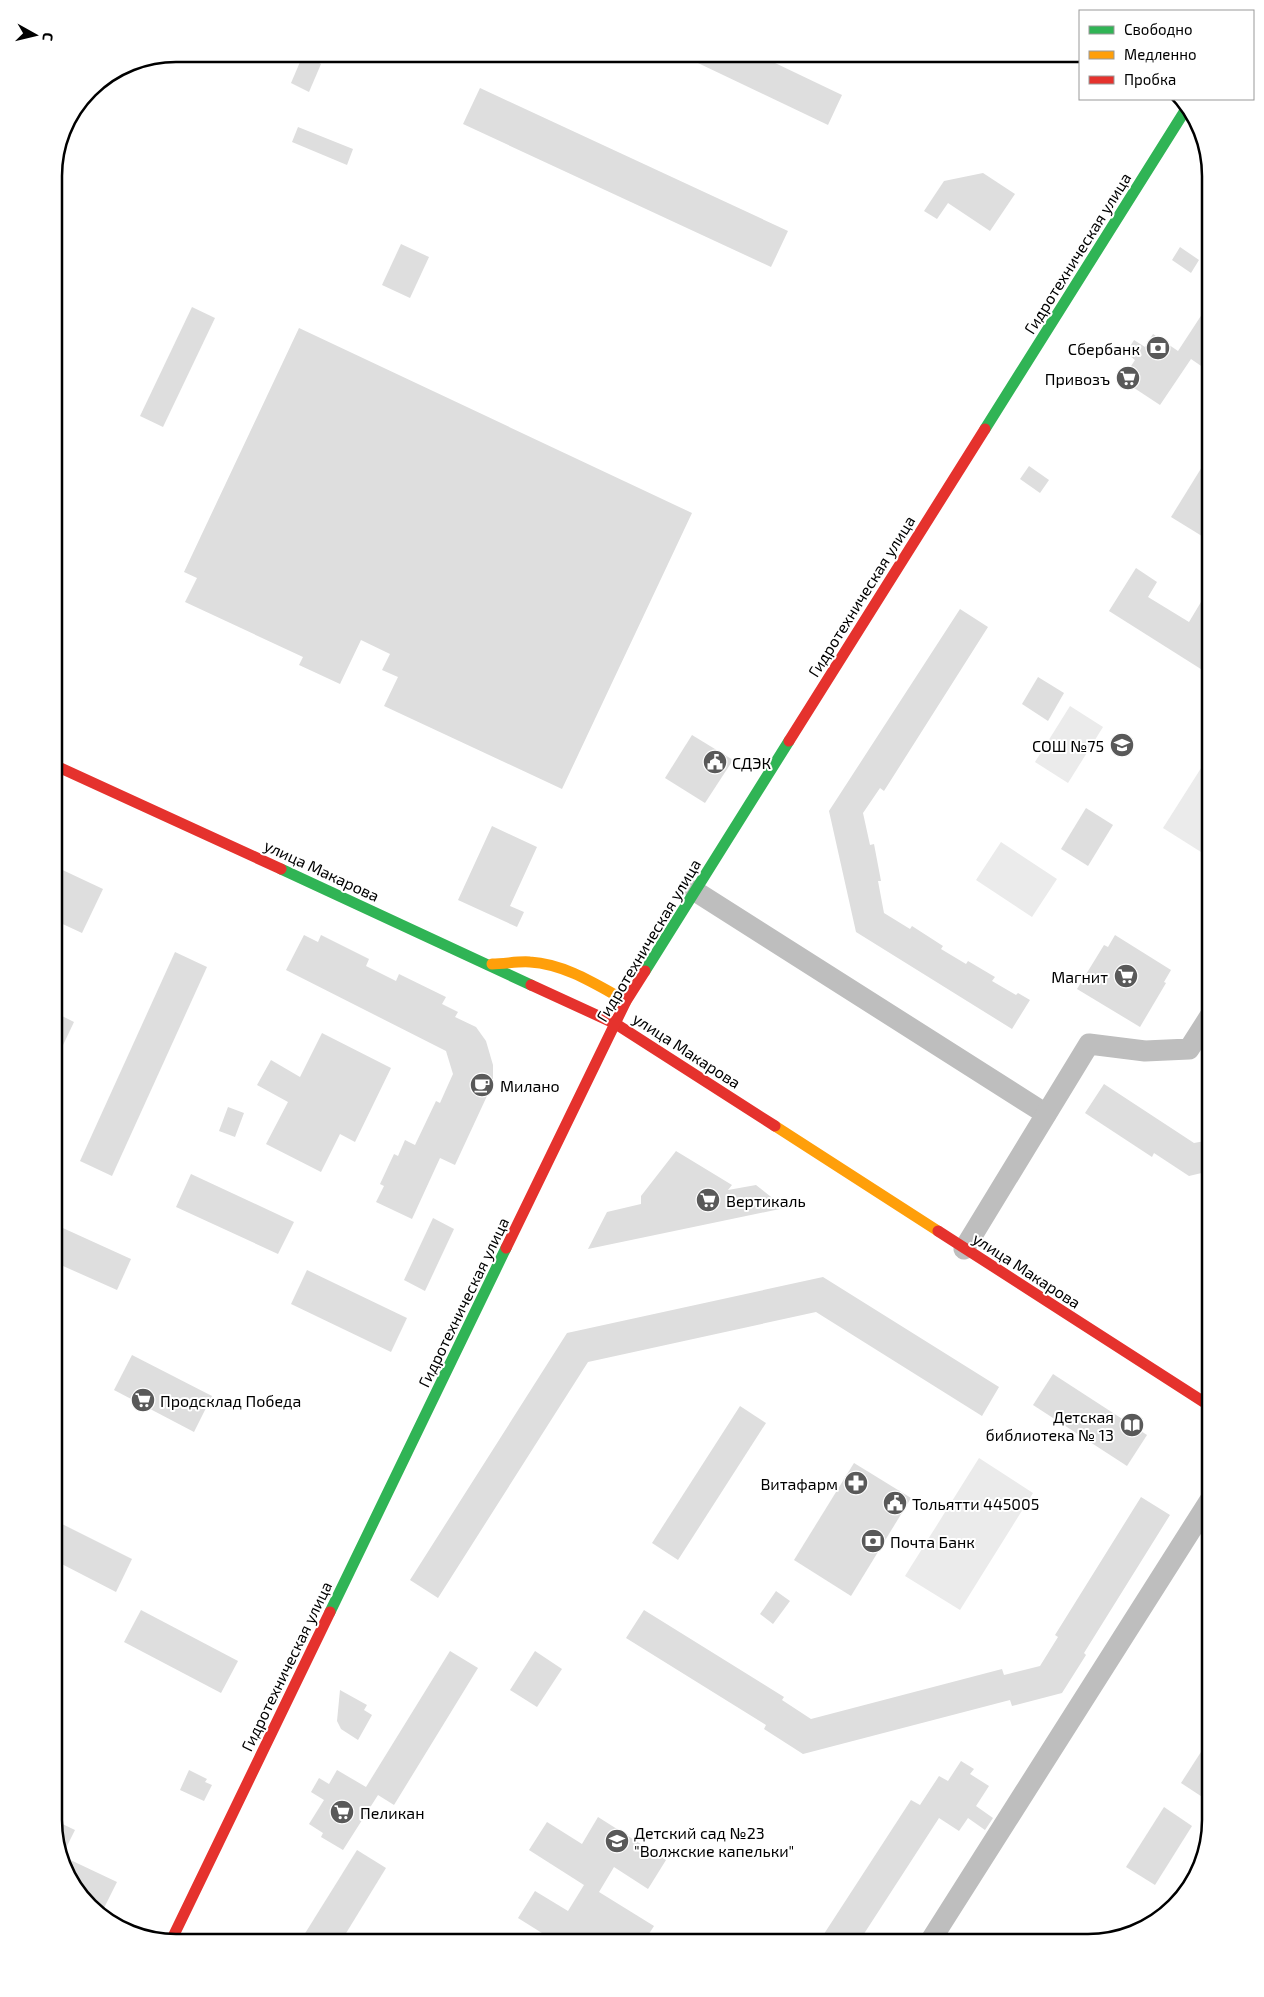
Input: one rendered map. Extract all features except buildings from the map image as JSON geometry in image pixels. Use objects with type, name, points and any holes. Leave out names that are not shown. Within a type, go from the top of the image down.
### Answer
[{"type":"main road","name":"Гидротехническая улица","points":[[174,1934],[626,1001],[1183,114]]},
{"type":"main road","name":"улица Макарова","points":[[63,769],[616,1024],[1202,1401]]},
{"type":"main road","points":[[488,964],[531,962],[563,969],[626,1001]]},
{"type":"street","points":[[695,891],[1046,1114]]},
{"type":"street","points":[[626,1001],[647,1044]]},
{"type":"street","points":[[964,1249],[1089,1044],[1145,1051],[1190,1049],[1202,1029]]},
{"type":"street","points":[[935,1934],[1202,1513]]},
{"type":"shaded area","points":[[1070,706],[1103,727],[1068,783],[1035,762]]},
{"type":"shaded area","points":[[1202,767],[1201,852],[1163,828]]},
{"type":"shaded area","points":[[1001,842],[1057,879],[1032,917],[976,880]]},
{"type":"shaded area","points":[[979,1458],[1033,1493],[960,1610],[905,1576]]},
{"type":"traffic: fast","points":[[985,429],[1183,114]]},
{"type":"traffic: fast","points":[[645,971],[789,741]]},
{"type":"traffic: fast","points":[[281,869],[531,985]]},
{"type":"traffic: fast","points":[[330,1612],[506,1248]]},
{"type":"traffic: slow","points":[[492,964],[525,962],[556,967],[580,976],[626,1001]]},
{"type":"traffic: slow","points":[[775,1126],[938,1231]]},
{"type":"traffic: jam","points":[[789,741],[985,429]]},
{"type":"traffic: jam","points":[[63,769],[281,869]]},
{"type":"traffic: jam","points":[[506,1248],[626,1001],[645,971]]},
{"type":"traffic: jam","points":[[531,985],[616,1024],[775,1126]]},
{"type":"traffic: jam","points":[[938,1231],[1202,1401]]},
{"type":"traffic: jam","points":[[174,1934],[330,1612]]},
{"type":"place","name":"Сбербанк","points":[[1158,348]]},
{"type":"place","name":"Привозъ","points":[[1128,378]]},
{"type":"place","name":"СОШ №75","points":[[1122,745]]},
{"type":"place","name":"СДЭК","points":[[715,762]]},
{"type":"place","name":"Магнит","points":[[1126,976]]},
{"type":"place","name":"Милано","points":[[482,1085]]},
{"type":"place","name":"Вертикаль","points":[[708,1200]]},
{"type":"place","name":"Продсклад Победа","points":[[143,1400]]},
{"type":"place","name":"Детская библиотека № 13","points":[[1132,1425]]},
{"type":"place","name":"Витафарм","points":[[856,1483]]},
{"type":"place","name":"Тольятти 445005","points":[[895,1503]]},
{"type":"place","name":"Почта Банк","points":[[873,1541]]},
{"type":"place","name":"Пеликан","points":[[342,1812]]},
{"type":"place","name":"Детский сад №23 \"Волжские капельки\"","points":[[617,1841]]}]
